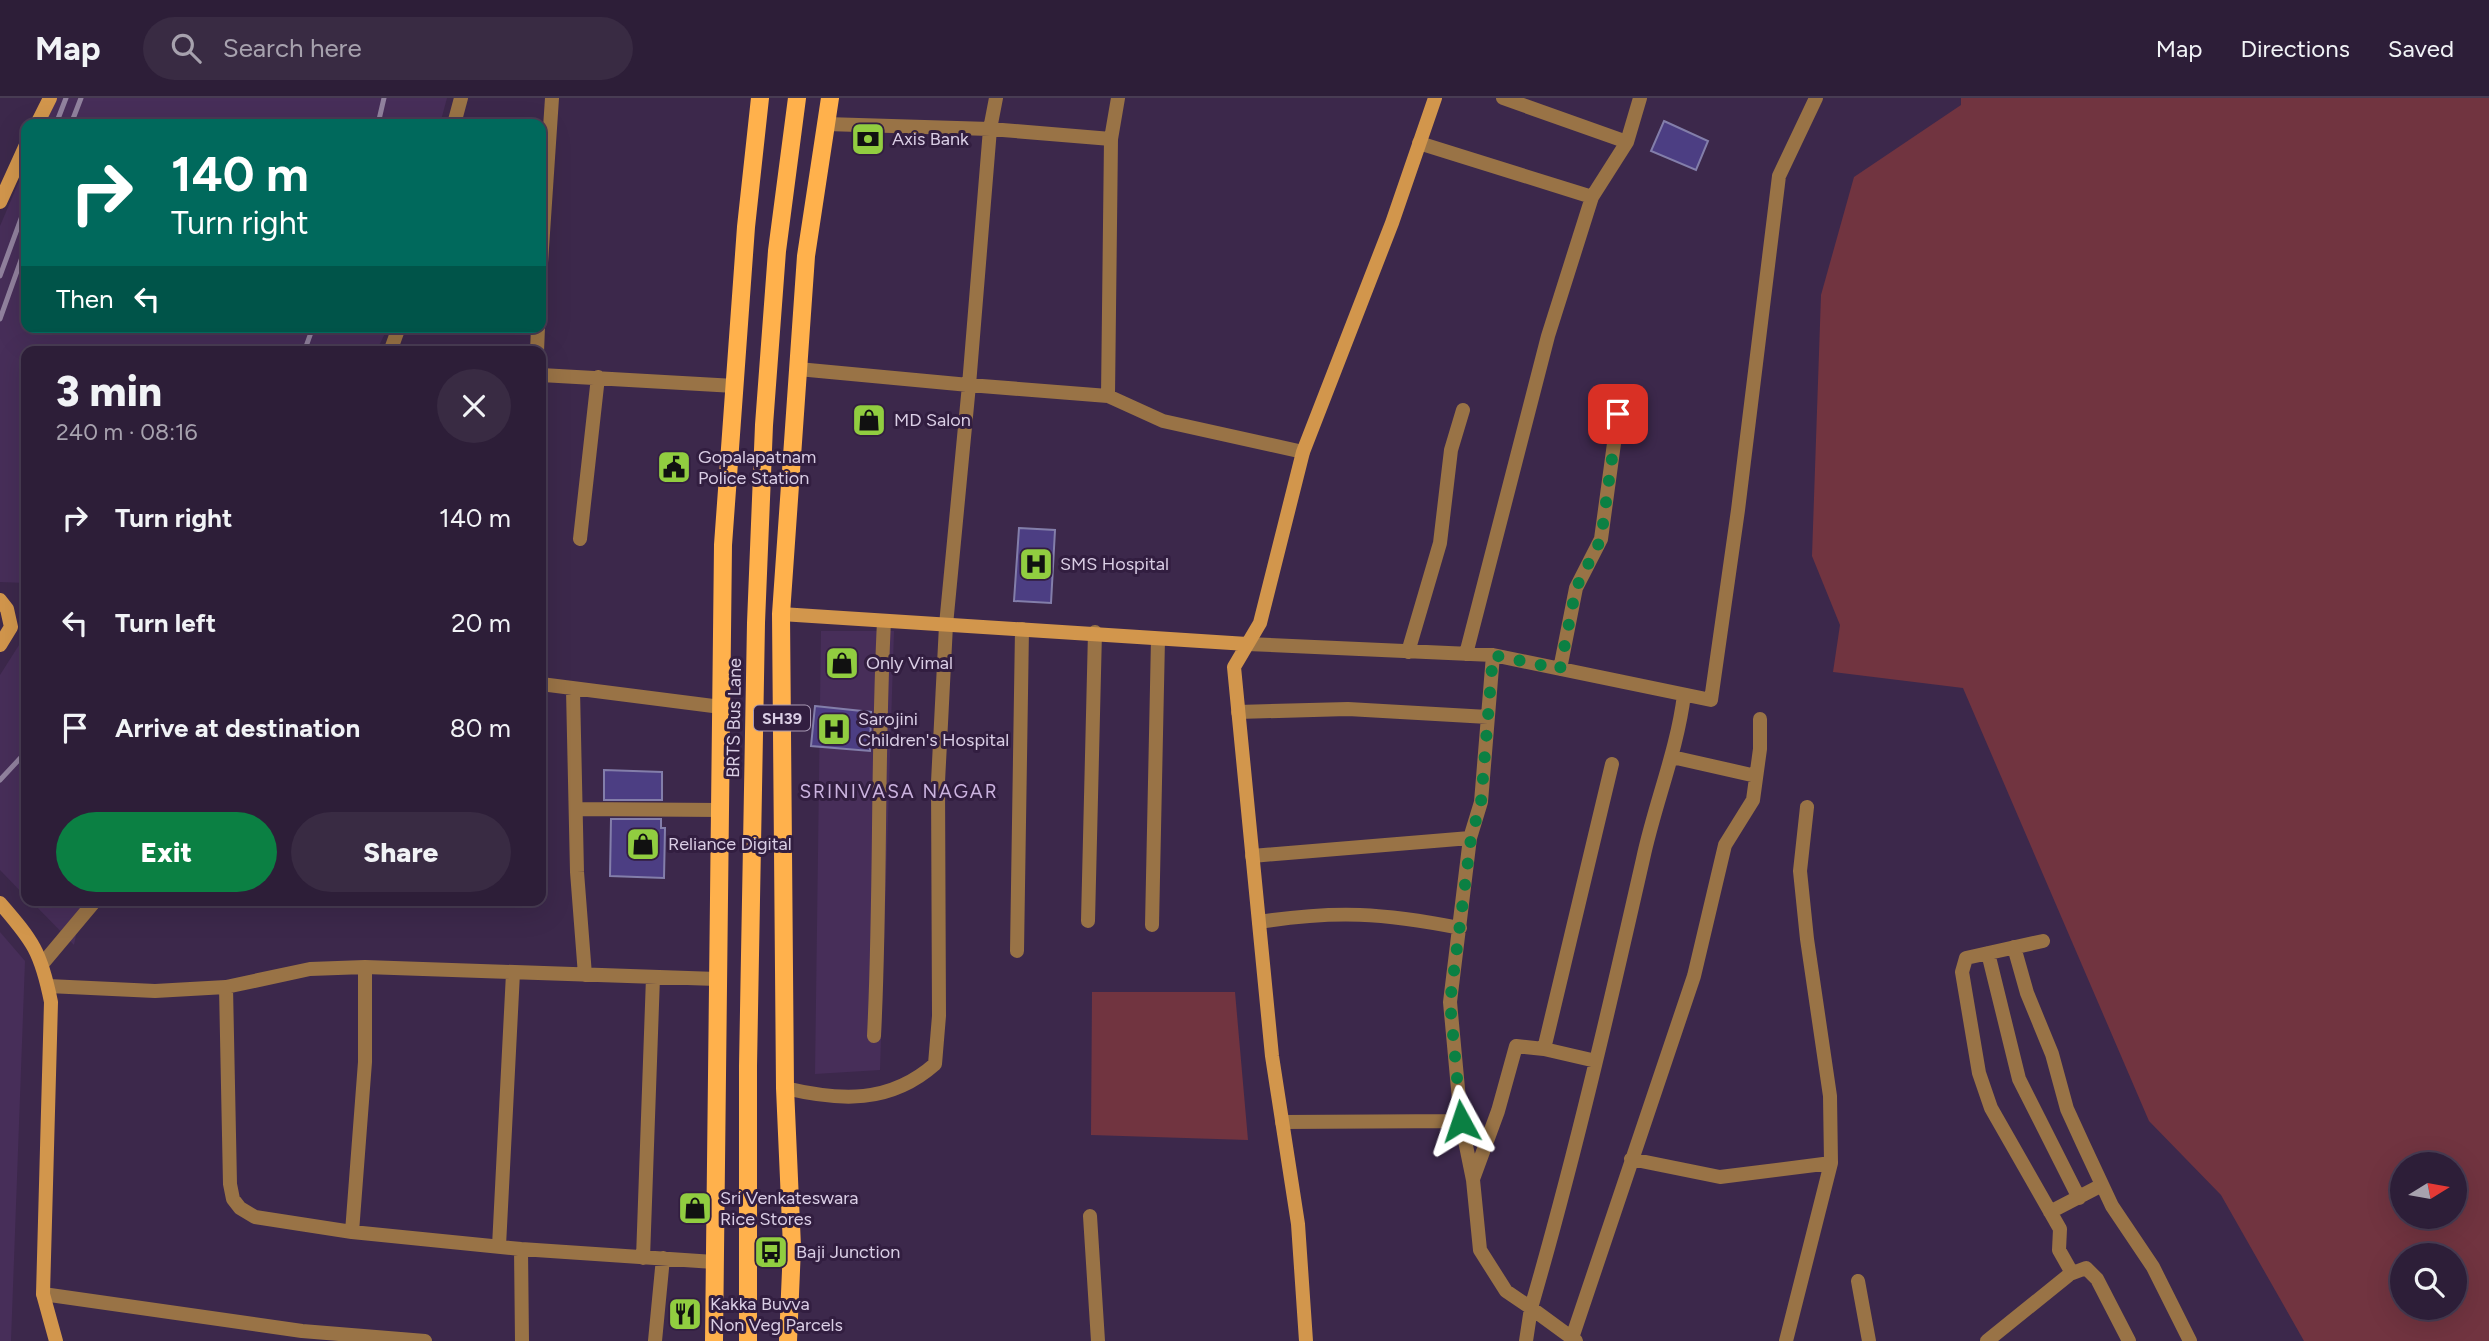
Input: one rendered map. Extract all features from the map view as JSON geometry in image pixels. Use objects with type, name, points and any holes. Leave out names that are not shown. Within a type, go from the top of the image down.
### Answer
[{"type":"main road","points":[[714,1341],[723,545],[746,227],[760,98]]},
{"type":"main road","name":"BRTS Bus Lane","points":[[748,1341],[748,1066],[762,451],[777,251],[797,98]]},
{"type":"main road","name":"SH39","points":[[788,1341],[792,1247],[785,1088],[781,614],[806,256],[831,98]]},
{"type":"street","points":[[40,119],[50,98]]},
{"type":"street","points":[[455,119],[461,98]]},
{"type":"street","points":[[546,187],[552,98]]},
{"type":"street","points":[[785,1088],[827,1098],[877,1095],[912,1080],[935,1064],[939,1016],[938,782],[946,625],[990,129],[996,98]]},
{"type":"street","points":[[1108,396],[1111,139],[1118,98]]},
{"type":"street","points":[[1306,1341],[1298,1224],[1282,1122],[1259,922],[1234,667],[1260,623],[1304,452],[1392,223],[1435,98]]},
{"type":"street","points":[[1503,98],[1627,142]]},
{"type":"street","points":[[1466,654],[1548,336],[1592,197],[1627,142],[1640,98]]},
{"type":"street","points":[[781,614],[1095,632],[1158,639],[1493,655],[1711,700],[1738,510],[1779,176],[1816,98]]},
{"type":"street","points":[[826,124],[990,129],[1111,139]]},
{"type":"street","points":[[1419,143],[1592,197]]},
{"type":"street","points":[[0,202],[21,156]]},
{"type":"street","points":[[798,369],[1108,396],[1163,421],[1304,452]]},
{"type":"street","points":[[546,375],[735,386]]},
{"type":"street","points":[[580,539],[598,377]]},
{"type":"street","points":[[1408,652],[1440,543],[1451,450],[1463,410]]},
{"type":"street","points":[[1560,669],[1576,588],[1601,539],[1618,414]]},
{"type":"street","points":[[0,600],[7,609],[11,627],[0,646]]},
{"type":"street","points":[[874,1037],[880,911],[880,695],[884,621]]},
{"type":"street","points":[[1017,951],[1022,629]]},
{"type":"street","points":[[1088,921],[1095,632]]},
{"type":"street","points":[[1152,925],[1158,639]]},
{"type":"street","points":[[1493,655],[1481,802],[1471,838],[1450,1002],[1461,1121],[1473,1180],[1480,1250],[1506,1291],[1574,1339],[1631,1159],[1694,976],[1725,845],[1753,800],[1760,719]]},
{"type":"street","points":[[546,685],[721,707]]},
{"type":"street","points":[[573,690],[585,975]]},
{"type":"street","points":[[1526,1341],[1531,1308],[1596,1061],[1652,819],[1679,736],[1684,695]]},
{"type":"street","points":[[1238,712],[1348,709],[1488,717]]},
{"type":"street","points":[[1672,757],[1756,776]]},
{"type":"street","points":[[1545,1049],[1612,764]]},
{"type":"street","points":[[1786,1341],[1831,1163],[1830,1096],[1800,871],[1807,807]]},
{"type":"street","points":[[576,809],[720,810]]},
{"type":"street","points":[[1252,856],[1471,838]]},
{"type":"street","points":[[0,903],[26,933],[43,963],[51,1002],[43,1294],[56,1341]]},
{"type":"street","points":[[43,963],[91,906]]},
{"type":"street","points":[[1259,922],[1316,913],[1362,913],[1398,916],[1460,928]]},
{"type":"street","points":[[2043,940],[1966,958],[1962,972],[1979,1073],[1991,1108],[2062,1234],[2059,1250],[2072,1273]]},
{"type":"street","points":[[2014,947],[2027,993],[2052,1054],[2067,1109],[2112,1206],[2153,1266],[2190,1341]]},
{"type":"street","points":[[1988,953],[2019,1079],[2079,1198]]},
{"type":"street","points":[[48,986],[155,991],[226,987],[310,969],[365,967],[717,979]]},
{"type":"street","points":[[352,1232],[365,1062],[365,967]]},
{"type":"street","points":[[499,1246],[513,974]]},
{"type":"street","points":[[643,1258],[653,977]]},
{"type":"street","points":[[226,987],[233,1199],[240,1208],[255,1217],[352,1232],[521,1249],[713,1262]]},
{"type":"street","points":[[1473,1180],[1498,1111],[1516,1046],[1545,1049],[1596,1061]]},
{"type":"street","points":[[1282,1122],[1461,1121]]},
{"type":"street","points":[[1631,1159],[1720,1177],[1831,1163]]},
{"type":"street","points":[[2050,1213],[2102,1185]]},
{"type":"street","points":[[1090,1216],[1098,1341]]},
{"type":"street","points":[[521,1249],[522,1341]]},
{"type":"street","points":[[655,1341],[663,1258]]},
{"type":"street","points":[[1987,1341],[2072,1273],[2086,1268],[2092,1273],[2129,1341]]},
{"type":"street","points":[[1858,1281],[1869,1341]]},
{"type":"street","points":[[43,1294],[302,1331],[425,1341]]},
{"type":"shaded area","points":[[52,98],[447,98],[441,119],[44,119]]},
{"type":"shaded area","points":[[1961,98],[2489,98],[2489,1341],[2304,1341],[2221,1195],[2149,1121],[1963,688],[1833,672],[1840,625],[1812,556],[1821,295],[1854,177],[1961,105]]},
{"type":"shaded area","points":[[21,177],[21,333],[385,333],[379,346],[21,346],[21,583],[0,582],[0,226]]},
{"type":"shaded area","points":[[821,631],[894,631],[880,1070],[815,1074]]},
{"type":"shaded area","points":[[21,642],[21,892],[0,870],[0,675]]},
{"type":"shaded area","points":[[36,906],[82,906],[74,945]]},
{"type":"shaded area","points":[[0,932],[25,961],[11,1341],[0,1341]]},
{"type":"shaded area","points":[[1092,992],[1235,992],[1248,1140],[1091,1135]]},
{"type":"building","points":[[1664,121],[1708,141],[1696,170],[1651,151]]},
{"type":"building","points":[[1019,528],[1055,530],[1051,603],[1014,601]]},
{"type":"building","points":[[815,706],[871,712],[870,751],[811,746]]},
{"type":"building","points":[[604,770],[662,772],[662,800],[604,800]]},
{"type":"building","points":[[611,819],[661,819],[661,828],[665,828],[664,878],[610,876]]},
{"type":"railway","points":[[58,119],[66,98]]},
{"type":"railway","points":[[73,119],[81,98]]},
{"type":"railway","points":[[379,119],[384,98]]},
{"type":"railway","points":[[0,276],[21,219]]},
{"type":"railway","points":[[0,319],[21,260]]},
{"type":"railway","points":[[306,346],[311,333]]},
{"type":"railway","points":[[0,780],[21,757]]},
{"type":"place","name":"Axis Bank","points":[[868,139]]},
{"type":"place","name":"MD Salon","points":[[869,420]]},
{"type":"place","name":"Gopalapatnam Police Station","points":[[674,467]]},
{"type":"place","name":"SMS Hospital","points":[[1036,564]]},
{"type":"place","name":"Only Vimal","points":[[842,663]]},
{"type":"place","name":"Sarojini Children's Hospital","points":[[834,729]]},
{"type":"place","name":"Reliance Digital","points":[[643,844]]},
{"type":"place","name":"Sri Venkateswara Rice Stores","points":[[695,1208]]},
{"type":"place","name":"Baji Junction","points":[[771,1252]]},
{"type":"place","name":"Kakka Buvva Non Veg Parcels","points":[[685,1314]]},
{"type":"district","name":"SRINIVASA NAGAR","points":[[899,791]]},
{"type":"route","points":[[1461,1121],[1450,1002],[1471,838],[1481,802],[1493,655],[1560,669],[1576,588],[1601,539],[1618,414]]}]
